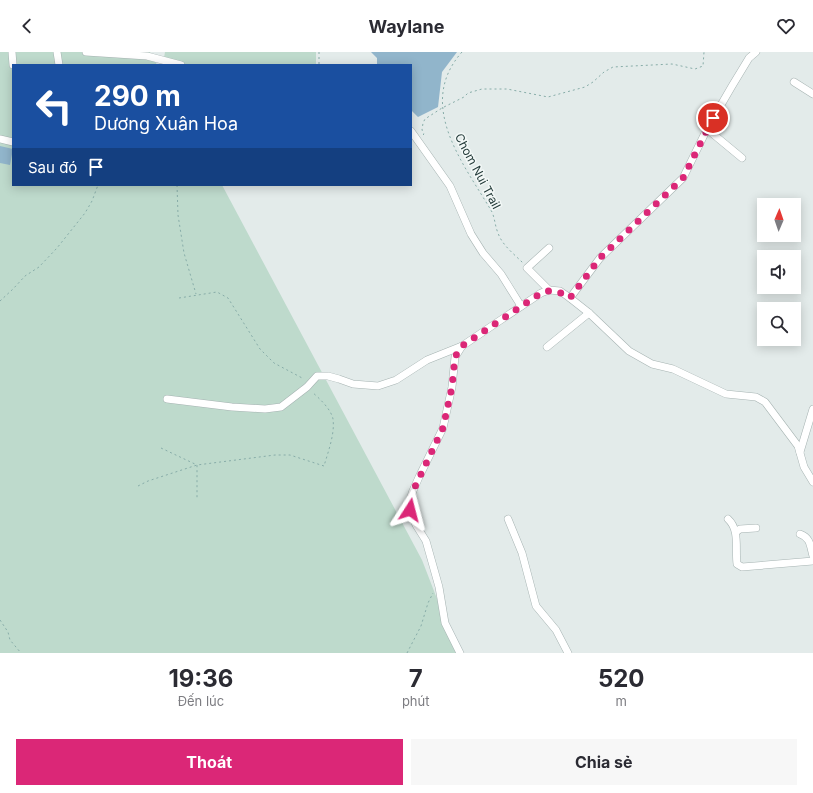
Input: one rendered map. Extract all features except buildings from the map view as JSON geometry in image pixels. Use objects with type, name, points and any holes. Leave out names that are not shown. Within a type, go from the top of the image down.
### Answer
[{"type":"street","points":[[12,52],[13,64]]},
{"type":"street","points":[[57,52],[59,64]]},
{"type":"street","points":[[86,52],[147,56],[177,64]]},
{"type":"street","points":[[570,298],[600,258],[683,178],[707,129],[749,58],[756,52]]},
{"type":"street","points":[[794,82],[813,94]]},
{"type":"street","points":[[707,129],[742,158]]},
{"type":"street","points":[[412,132],[450,186],[471,234],[483,253],[501,274],[521,306]]},
{"type":"street","points":[[0,138],[12,142]]},
{"type":"street","points":[[548,290],[527,268],[549,248]]},
{"type":"street","points":[[167,399],[232,407],[265,409],[281,407],[317,376],[328,376],[353,384],[378,386],[396,380],[427,360],[462,346],[541,293],[548,290],[560,291],[589,313],[629,351],[652,364],[673,369],[726,394],[756,397],[765,402],[798,446],[804,467],[813,482]]},
{"type":"street","points":[[547,347],[589,313]]},
{"type":"street","points":[[460,653],[445,623],[440,590],[426,542],[416,525],[410,510],[410,502],[419,477],[443,428],[452,387],[455,357],[462,346]]},
{"type":"street","points":[[800,454],[813,408]]},
{"type":"street","points":[[508,519],[522,553],[536,606],[556,630],[568,653]]},
{"type":"street","points":[[728,519],[734,524],[736,532],[735,548],[737,564],[742,567],[813,561]]},
{"type":"street","points":[[736,532],[740,529],[756,528]]},
{"type":"street","points":[[800,534],[808,540],[813,556]]},
{"type":"path","points":[[319,52],[319,64]]},
{"type":"path","name":"Chom Nui Trail","points":[[462,52],[452,66],[444,84],[442,108],[446,127],[454,148],[493,214],[498,232],[503,242],[527,268]]},
{"type":"path","points":[[417,139],[424,134],[422,130],[425,120],[442,108],[464,97],[468,93],[482,89],[507,89],[548,97],[585,87],[613,67],[672,64],[696,69],[702,66],[704,62],[704,52]]},
{"type":"path","points":[[0,300],[13,290],[25,276],[38,267],[57,248],[85,213],[92,202],[98,186]]},
{"type":"path","points":[[177,186],[178,215],[184,253],[196,295]]},
{"type":"path","points":[[138,486],[148,481],[197,465],[275,455],[290,455],[324,466],[333,432],[333,418],[322,401],[308,385],[274,363],[260,349],[228,298],[217,292],[179,298]]},
{"type":"path","points":[[162,448],[197,465]]},
{"type":"path","points":[[197,465],[197,498]]},
{"type":"path","points":[[407,653],[421,626],[431,595],[440,590]]},
{"type":"path","points":[[0,620],[8,632],[10,640],[21,653]]},
{"type":"green space","points":[[0,52],[150,52],[156,64],[12,64],[12,186],[223,186],[422,560],[458,653],[0,653]]},
{"type":"green space","points":[[165,52],[316,52],[316,64],[180,64],[164,58]]},
{"type":"water","points":[[371,52],[457,52],[442,72],[438,107],[418,117],[412,111],[412,64],[377,64],[377,58]]},
{"type":"water","points":[[0,146],[12,149],[10,165],[0,163]]},
{"type":"route","points":[[410,510],[412,493],[443,428],[452,387],[455,357],[462,346],[541,293],[548,290],[560,291],[570,298],[600,258],[683,178],[713,118]]}]
